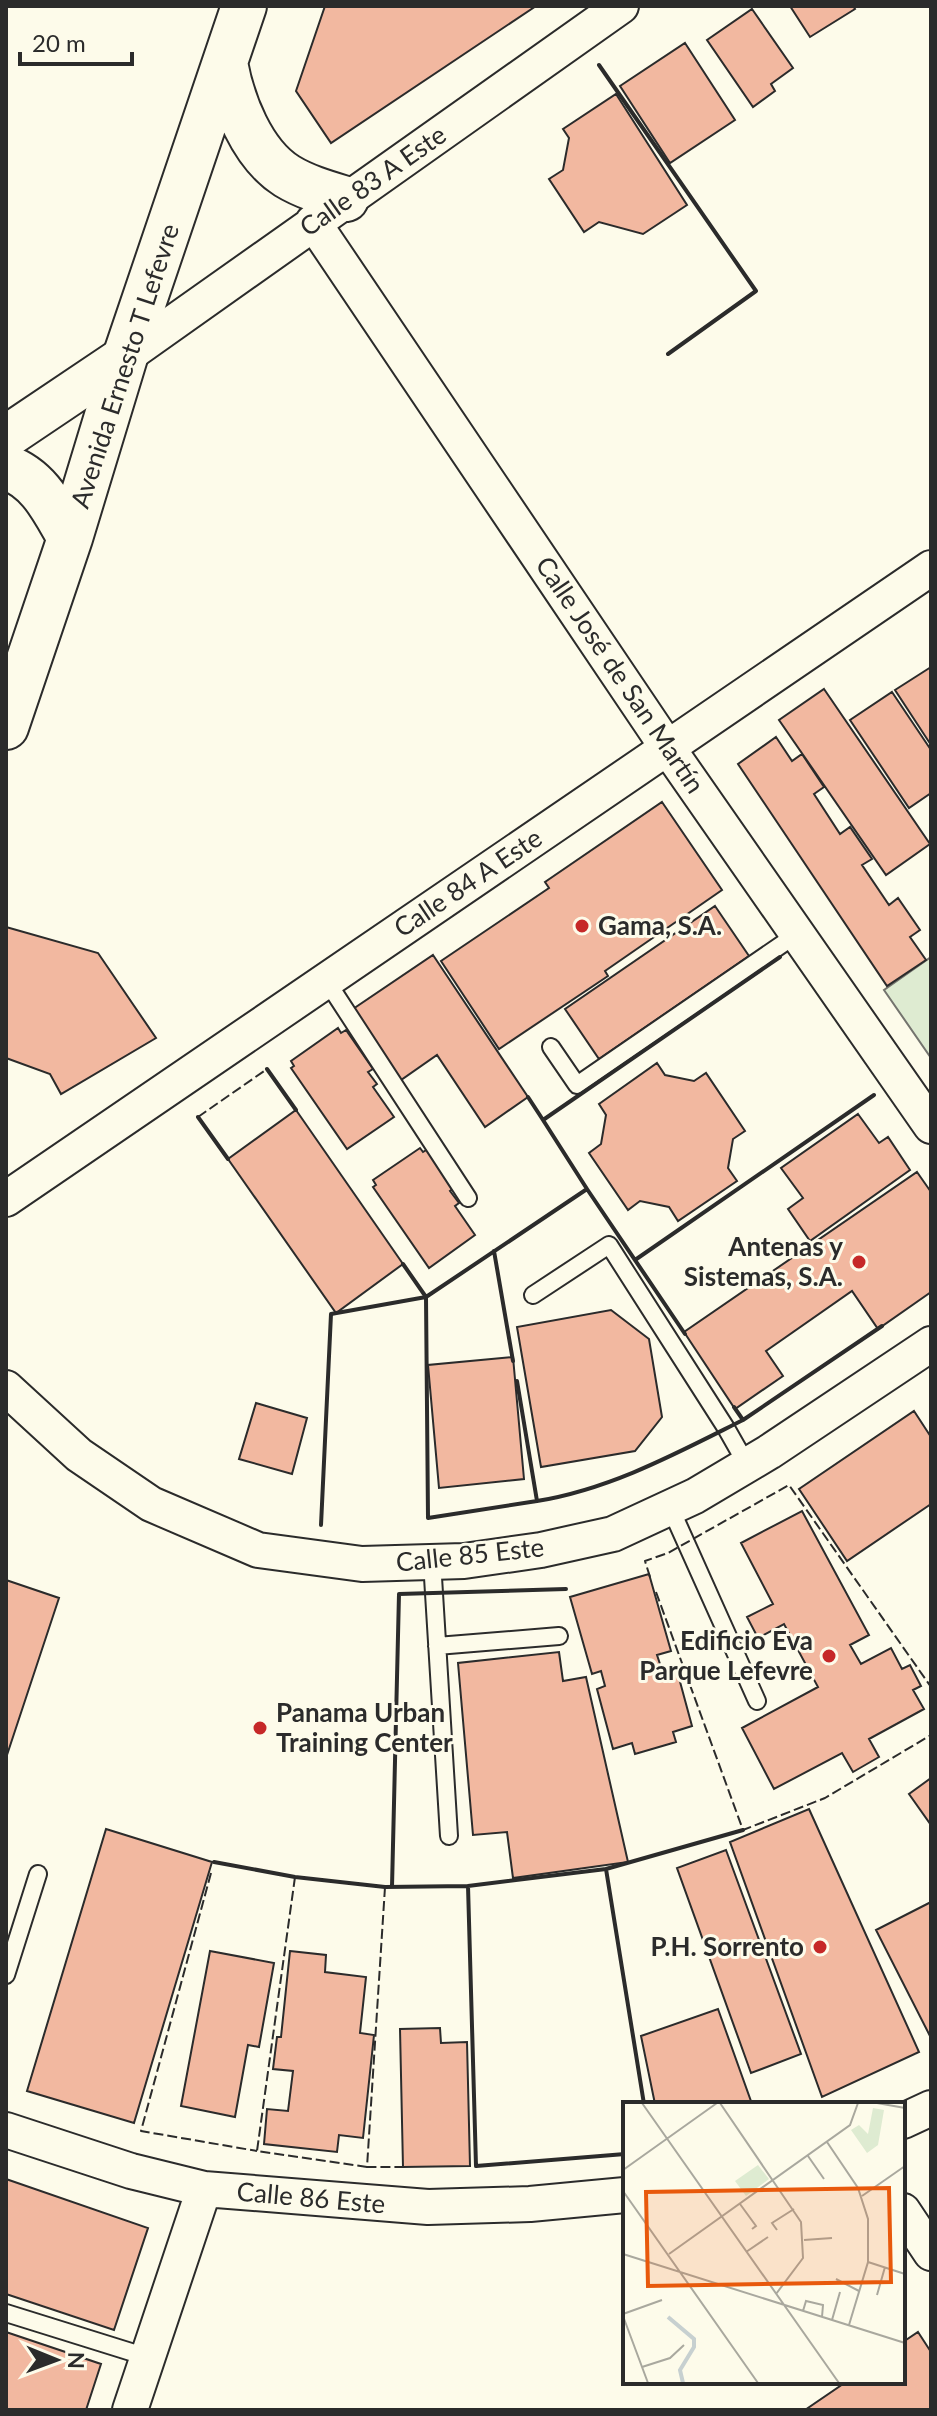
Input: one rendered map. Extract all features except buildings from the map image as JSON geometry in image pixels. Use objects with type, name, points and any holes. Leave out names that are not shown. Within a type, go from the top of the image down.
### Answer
[{"type":"main road","name":"Avenida Ernesto T Lefevre","points":[[6,727],[70,538],[125,357],[244,6]]},
{"type":"main road","points":[[225,63],[230,88],[262,151],[285,175],[301,184],[330,210]]},
{"type":"main road","points":[[6,467],[30,479],[42,491],[70,538]]},
{"type":"street","name":"Calle 83 A Este","points":[[125,357],[621,6]]},
{"type":"street","name":"Calle José de San Martín","points":[[330,210],[667,747],[931,1126]]},
{"type":"street","points":[[6,437],[125,357]]},
{"type":"street","name":"Calle 84 A Este","points":[[6,1199],[931,568]]},
{"type":"street","name":"Calle 85 Este","points":[[6,1388],[79,1455],[151,1504],[258,1550],[362,1564],[464,1561],[541,1550],[613,1534],[695,1496],[931,1344]]},
{"type":"street","points":[[905,2120],[931,2108]]},
{"type":"street","name":"Calle 86 Este","points":[[6,2130],[131,2171],[204,2189],[428,2207],[530,2204],[623,2195]]},
{"type":"street","points":[[130,2410],[204,2189]]},
{"type":"street","points":[[905,2214],[931,2253]]},
{"type":"lane","points":[[551,1047],[577,1085],[797,934]]},
{"type":"lane","points":[[326,980],[468,1198]]},
{"type":"lane","points":[[533,1295],[609,1245],[747,1465]]},
{"type":"lane","points":[[670,1507],[757,1701]]},
{"type":"lane","points":[[432,1561],[449,1836]]},
{"type":"lane","points":[[437,1646],[559,1636]]},
{"type":"lane","points":[[6,1975],[38,1874]]},
{"type":"lane","points":[[6,2313],[147,2357]]},
{"type":"green space","points":[[931,957],[931,1058],[884,990]]},
{"type":"fence","points":[[198,1117],[267,1069]]},
{"type":"fence","points":[[650,1577],[645,1561],[668,1553],[789,1485],[931,1687]]},
{"type":"fence","points":[[656,1592],[743,1830],[825,1798],[931,1735]]},
{"type":"fence","points":[[211,1873],[141,2131],[257,2151]]},
{"type":"fence","points":[[295,1877],[257,2151],[367,2167]]},
{"type":"fence","points":[[385,1887],[367,2167],[408,2167]]},
{"type":"wall","points":[[599,65],[756,291],[668,354]]},
{"type":"wall","points":[[587,1189],[543,1120],[780,957]]},
{"type":"wall","points":[[267,1069],[296,1110]]},
{"type":"wall","points":[[635,1260],[874,1095]]},
{"type":"wall","points":[[528,1097],[543,1120]]},
{"type":"wall","points":[[198,1117],[228,1159]]},
{"type":"wall","points":[[537,1501],[428,1518],[426,1297],[587,1189],[685,1334]]},
{"type":"wall","points":[[494,1251],[513,1361]]},
{"type":"wall","points":[[321,1525],[331,1314],[426,1297],[403,1264]]},
{"type":"wall","points":[[743,1420],[882,1326]]},
{"type":"wall","points":[[517,1381],[537,1501],[591,1488],[668,1457],[743,1420],[734,1407]]},
{"type":"wall","points":[[392,1887],[399,1594],[566,1589]]},
{"type":"wall","points":[[606,1869],[743,1830]]},
{"type":"wall","points":[[214,1862],[295,1877],[385,1887],[468,1886]]},
{"type":"wall","points":[[623,2154],[476,2166],[468,1886],[606,1869],[644,2102]]},
{"type":"place","name":"Gama, S.A.","points":[[582,926]]},
{"type":"place","name":"Antenas y Sistemas, S.A.","points":[[859,1262]]},
{"type":"place","name":"Edificio Eva Parque Lefevre","points":[[829,1656]]},
{"type":"place","name":"Panama Urban Training Center","points":[[260,1728]]},
{"type":"place","name":"P.H. Sorrento","points":[[820,1947]]}]
